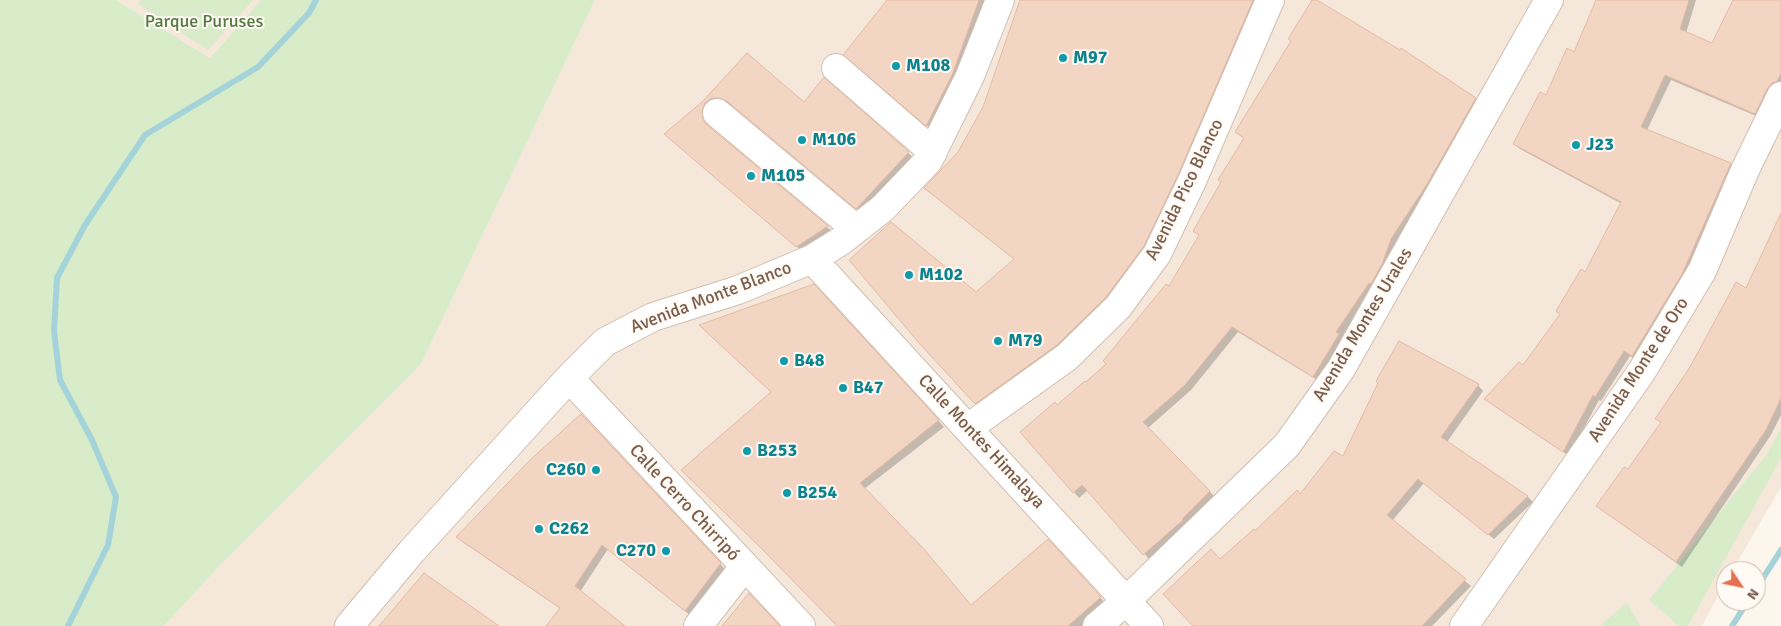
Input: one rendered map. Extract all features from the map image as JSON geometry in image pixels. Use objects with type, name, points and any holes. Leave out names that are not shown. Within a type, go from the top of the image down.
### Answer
[{"type":"street","name":"Avenida Monte Blanco","points":[[349,626],[412,551],[569,378],[605,342],[653,317],[738,290],[812,259],[883,208],[928,161],[970,76],[1000,0]]},
{"type":"street","name":"Avenida Pico Blanco","points":[[968,428],[1067,357],[1118,307],[1157,254],[1192,181],[1270,0]]},
{"type":"street","name":"Avenida Montes Urales","points":[[1097,626],[1126,601],[1288,446],[1341,369],[1546,1]]},
{"type":"street","points":[[836,68],[932,152]]},
{"type":"street","name":"Avenida Monte de Oro","points":[[1464,626],[1642,371],[1702,271],[1745,170],[1781,96]]},
{"type":"street","points":[[717,113],[856,229]]},
{"type":"street","name":"Calle Montes Himalaya","points":[[812,259],[1149,626]]},
{"type":"street","name":"Calle Cerro Chirripó","points":[[569,378],[800,626]]},
{"type":"street","points":[[698,626],[744,567]]},
{"type":"shaded area","name":"Parque Puruses","points":[[116,0],[261,0],[210,58]]},
{"type":"shaded area","points":[[595,0],[1781,0],[1781,487],[1738,561],[1716,561],[1716,600],[1702,626],[164,626],[225,560],[421,364]]},
{"type":"green space","points":[[0,0],[116,0],[210,58],[261,0],[595,0],[421,364],[225,560],[164,626],[0,626]]},
{"type":"green space","name":"Parque Puruses","points":[[141,0],[253,0],[208,50],[138,4]]},
{"type":"green space","points":[[1781,428],[1781,458],[1724,561],[1716,561],[1716,575],[1688,626],[1679,626],[1649,600],[1767,454]]},
{"type":"green space","points":[[1627,603],[1640,626],[1601,626],[1604,622]]},
{"type":"building","points":[[887,0],[979,0],[952,75],[926,126],[843,55]]},
{"type":"building","points":[[1020,0],[1253,0],[1178,175],[1144,246],[1106,297],[1057,345],[975,404],[919,343],[849,260],[891,222],[976,292],[1014,259],[924,188],[958,152],[983,107]]},
{"type":"building","points":[[1312,0],[1317,0],[1400,50],[1401,48],[1476,98],[1427,184],[1391,239],[1382,264],[1371,284],[1369,283],[1336,332],[1339,334],[1313,377],[1232,327],[1185,385],[1143,422],[1210,491],[1183,520],[1143,555],[1082,485],[1073,493],[1020,432],[1055,402],[1057,405],[1106,364],[1103,361],[1166,284],[1169,286],[1199,235],[1193,231],[1221,182],[1218,180],[1244,138],[1235,132],[1291,41],[1288,39]]},
{"type":"building","points":[[1596,0],[1689,0],[1680,29],[1712,43],[1733,0],[1781,0],[1781,73],[1777,81],[1772,83],[1767,89],[1755,114],[1665,75],[1641,127],[1731,163],[1682,274],[1632,356],[1624,351],[1595,397],[1593,395],[1563,452],[1484,399],[1519,362],[1523,365],[1560,314],[1556,311],[1581,269],[1585,272],[1621,202],[1513,144],[1540,92],[1546,95],[1567,48],[1574,52]]},
{"type":"building","points":[[747,53],[804,102],[824,77],[909,152],[856,209],[727,101],[712,98],[705,103],[702,111],[703,119],[707,125],[828,226],[796,247],[664,134],[702,102]]},
{"type":"building","points":[[1781,213],[1781,398],[1766,430],[1676,562],[1596,506],[1624,467],[1628,469],[1661,422],[1655,419],[1690,367],[1736,282],[1746,288]]},
{"type":"building","points":[[814,284],[939,420],[860,483],[923,548],[971,605],[1048,539],[1101,597],[1068,626],[837,626],[681,470],[771,392],[699,325]]},
{"type":"building","points":[[1399,341],[1479,384],[1441,437],[1528,496],[1488,535],[1418,479],[1387,515],[1466,579],[1422,626],[1193,626],[1163,594],[1211,549],[1220,559],[1254,529],[1256,530],[1297,490],[1300,494],[1334,451],[1343,456],[1378,383],[1376,381]]},
{"type":"building","points":[[581,414],[721,563],[685,611],[602,545],[575,586],[625,626],[546,626],[560,608],[456,537],[530,460]]},
{"type":"building","points":[[424,573],[499,626],[379,626]]},
{"type":"building","points":[[749,593],[780,626],[722,626]]},
{"type":"waterway","points":[[68,626],[108,545],[116,497],[92,440],[60,380],[54,331],[57,278],[85,225],[145,135],[258,67],[309,13],[316,0]]},
{"type":"waterway","points":[[1766,573],[1781,550]]},
{"type":"waterway","points":[[1732,626],[1742,611]]},
{"type":"place","name":"M97","points":[[1063,58]]},
{"type":"place","name":"M108","points":[[896,66]]},
{"type":"place","name":"M106","points":[[802,140]]},
{"type":"place","name":"J23","points":[[1576,145]]},
{"type":"place","name":"M105","points":[[751,176]]},
{"type":"place","name":"M102","points":[[909,275]]},
{"type":"place","name":"M79","points":[[998,341]]},
{"type":"place","name":"B48","points":[[784,361]]},
{"type":"place","name":"B47","points":[[843,388]]},
{"type":"place","name":"B253","points":[[747,451]]},
{"type":"place","name":"C260","points":[[596,470]]},
{"type":"place","name":"B254","points":[[787,493]]},
{"type":"place","name":"C262","points":[[539,529]]},
{"type":"place","name":"C270","points":[[666,551]]}]
